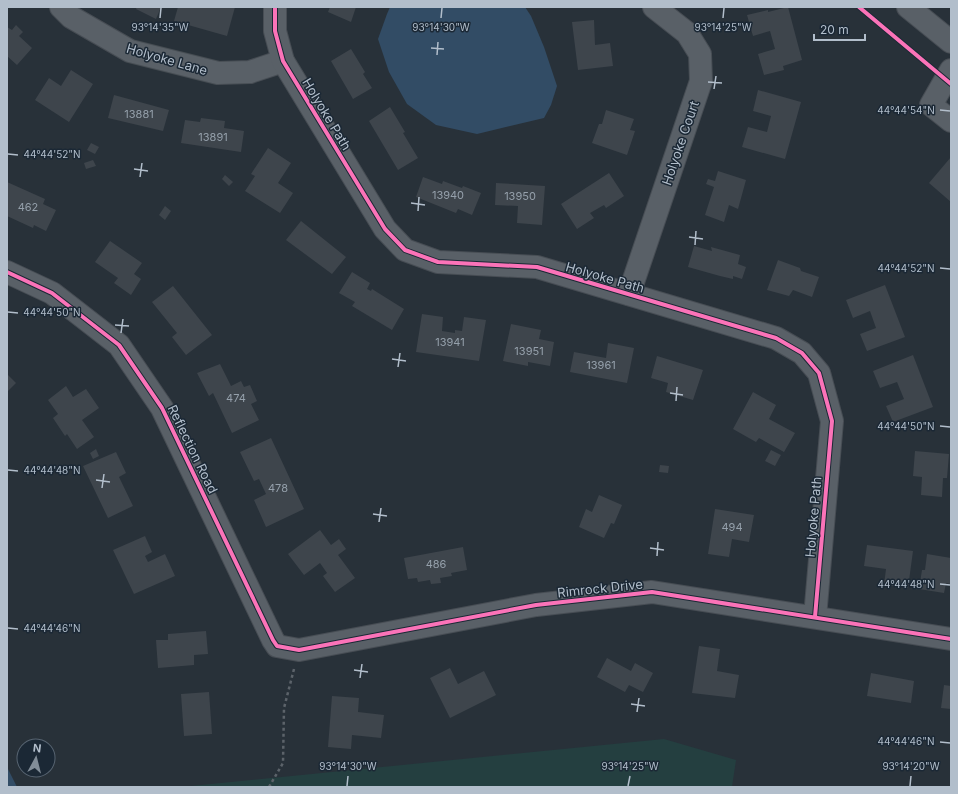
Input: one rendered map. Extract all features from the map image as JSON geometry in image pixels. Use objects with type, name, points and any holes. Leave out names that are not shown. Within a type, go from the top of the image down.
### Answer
[{"type":"street","name":"Holyoke Lane","points":[[61,7],[71,17],[130,51],[218,73],[250,72],[283,61]]},
{"type":"street","name":"Holyoke Path","points":[[275,7],[275,32],[283,61],[385,229],[405,250],[438,262],[536,267],[776,338],[802,353],[819,373],[832,420],[815,617]]},
{"type":"street","name":"Holyoke Court","points":[[628,294],[701,81],[700,54],[687,33],[654,7]]},
{"type":"street","points":[[908,7],[951,42]]},
{"type":"street","points":[[951,70],[931,105],[951,121]]},
{"type":"street","name":"Reflection Road","points":[[7,272],[52,293],[119,345],[162,408],[277,646]]},
{"type":"street","name":"Rimrock Drive","points":[[277,646],[299,650],[536,605],[652,592],[951,639]]},
{"type":"path","points":[[269,787],[283,763],[284,708],[299,650]]},
{"type":"green space","points":[[664,739],[736,760],[732,787],[181,787]]},
{"type":"water","points":[[390,7],[525,7],[531,16],[544,47],[557,86],[551,105],[544,118],[477,134],[436,125],[407,104],[389,72],[378,39]]},
{"type":"water","points":[[7,767],[17,787],[7,787]]},
{"type":"building","points":[[137,7],[161,7],[156,19],[136,9]]},
{"type":"building","points":[[178,7],[235,7],[227,36],[174,21]]},
{"type":"building","points":[[330,7],[356,7],[351,22],[328,12]]},
{"type":"building","points":[[788,7],[802,60],[783,66],[784,70],[764,75],[758,54],[775,49],[770,31],[753,36],[747,15]]},
{"type":"building","points":[[594,20],[595,45],[610,43],[613,66],[578,70],[572,22]]},
{"type":"building","points":[[16,25],[23,32],[19,36],[32,48],[17,65],[7,56],[7,27],[12,30]]},
{"type":"building","points":[[351,49],[365,72],[363,74],[372,88],[353,99],[331,61]]},
{"type":"building","points":[[71,70],[93,84],[69,122],[35,100],[49,78],[61,86]]},
{"type":"building","points":[[758,90],[801,102],[785,159],[742,147],[748,127],[767,132],[771,116],[753,111]]},
{"type":"building","points":[[114,95],[169,110],[163,131],[108,118]]},
{"type":"building","points":[[390,107],[418,158],[398,170],[369,121]]},
{"type":"building","points":[[606,110],[634,119],[630,130],[635,131],[627,155],[592,143],[599,124],[602,124]]},
{"type":"building","points":[[201,118],[225,121],[224,128],[244,131],[241,152],[181,143],[185,120],[200,122]]},
{"type":"building","points":[[91,143],[99,147],[95,154],[87,150]]},
{"type":"building","points":[[268,148],[291,163],[278,183],[293,193],[280,213],[245,191],[255,176],[251,174]]},
{"type":"building","points":[[951,157],[951,202],[929,183]]},
{"type":"building","points":[[93,160],[96,166],[86,169],[84,163]]},
{"type":"building","points":[[718,171],[746,180],[738,209],[729,205],[724,222],[705,215],[714,187],[706,184],[708,179],[715,181]]},
{"type":"building","points":[[609,173],[624,196],[606,208],[604,205],[590,213],[594,218],[577,229],[561,204]]},
{"type":"building","points":[[225,175],[233,182],[229,186],[222,179]]},
{"type":"building","points":[[423,177],[442,184],[443,181],[462,188],[463,186],[481,193],[472,215],[458,209],[456,213],[416,197]]},
{"type":"building","points":[[7,182],[45,199],[43,204],[56,210],[46,231],[34,225],[33,228],[7,216]]},
{"type":"building","points":[[496,183],[545,186],[542,225],[517,223],[518,206],[495,205]]},
{"type":"building","points":[[165,206],[171,211],[165,220],[159,215]]},
{"type":"building","points":[[301,221],[346,257],[332,274],[286,240]]},
{"type":"building","points":[[110,241],[142,263],[134,274],[141,279],[131,295],[114,283],[118,278],[95,262]]},
{"type":"building","points":[[694,246],[712,251],[711,247],[740,255],[738,264],[746,267],[742,279],[733,276],[733,279],[688,267]]},
{"type":"building","points":[[778,260],[800,268],[801,271],[819,277],[812,297],[793,290],[789,296],[767,290]]},
{"type":"building","points":[[352,272],[370,283],[367,289],[371,291],[372,289],[404,309],[392,330],[352,306],[355,302],[339,293]]},
{"type":"building","points":[[885,285],[905,337],[867,351],[860,334],[876,328],[870,311],[853,318],[846,300]]},
{"type":"building","points":[[173,286],[212,335],[186,355],[172,337],[177,333],[152,302]]},
{"type":"building","points":[[422,314],[443,317],[442,331],[455,333],[455,330],[462,331],[464,317],[486,320],[479,361],[416,352]]},
{"type":"building","points":[[511,324],[541,330],[539,339],[554,342],[550,366],[528,362],[528,366],[503,361]]},
{"type":"building","points":[[608,343],[634,348],[627,383],[570,372],[574,352],[606,358]]},
{"type":"building","points":[[913,355],[933,407],[893,422],[886,406],[904,399],[897,382],[880,388],[873,371]]},
{"type":"building","points":[[657,356],[703,370],[693,400],[666,392],[668,383],[651,378]]},
{"type":"building","points":[[220,364],[231,386],[241,381],[244,387],[250,385],[257,401],[251,404],[259,420],[232,433],[213,393],[209,396],[197,373]]},
{"type":"building","points":[[7,374],[16,383],[7,392]]},
{"type":"building","points":[[66,386],[73,397],[86,389],[99,408],[82,420],[94,437],[77,449],[67,434],[65,436],[53,418],[58,414],[48,400]]},
{"type":"building","points":[[753,392],[776,405],[769,419],[795,433],[784,452],[759,438],[756,442],[733,429]]},
{"type":"building","points":[[271,438],[304,509],[266,527],[254,500],[266,494],[259,479],[254,481],[240,452]]},
{"type":"building","points":[[96,449],[99,456],[93,459],[90,453]]},
{"type":"building","points":[[771,450],[781,455],[775,466],[765,461]]},
{"type":"building","points":[[915,451],[949,454],[947,478],[943,478],[942,497],[921,495],[922,477],[913,476]]},
{"type":"building","points":[[116,452],[126,473],[119,477],[133,506],[108,518],[83,466]]},
{"type":"building","points":[[660,465],[669,466],[668,473],[659,472]]},
{"type":"building","points":[[599,495],[622,505],[614,524],[611,523],[604,538],[579,527],[586,509],[592,512]]},
{"type":"building","points":[[715,509],[754,515],[749,542],[732,539],[729,557],[708,554]]},
{"type":"building","points":[[320,530],[331,545],[339,539],[346,549],[338,555],[355,578],[335,592],[323,576],[327,573],[320,563],[304,575],[288,554]]},
{"type":"building","points":[[145,536],[152,552],[145,556],[148,562],[165,554],[175,576],[134,594],[113,550]]},
{"type":"building","points":[[867,545],[913,551],[908,588],[884,585],[886,569],[864,566]]},
{"type":"building","points":[[463,547],[467,570],[451,573],[452,576],[440,578],[441,583],[431,584],[430,580],[418,582],[417,578],[408,579],[404,558]]},
{"type":"building","points":[[927,554],[951,558],[951,584],[946,583],[944,593],[919,589],[922,570],[925,570]]},
{"type":"building","points":[[206,631],[208,654],[194,655],[194,665],[158,668],[156,640],[168,640],[168,634]]},
{"type":"building","points":[[699,646],[720,649],[717,671],[739,675],[735,698],[692,693]]},
{"type":"building","points":[[607,658],[631,671],[635,663],[653,673],[643,692],[629,685],[625,692],[597,677]]},
{"type":"building","points":[[450,668],[458,684],[484,671],[496,695],[450,718],[430,678]]},
{"type":"building","points":[[871,673],[914,681],[911,703],[867,696]]},
{"type":"building","points":[[944,685],[951,686],[951,709],[941,708]]},
{"type":"building","points":[[209,692],[212,734],[184,736],[181,694]]},
{"type":"building","points":[[332,696],[359,698],[358,712],[384,715],[381,738],[352,735],[351,749],[328,747]]},
{"type":"cycle path","points":[[275,7],[275,31],[283,61],[385,229],[405,250],[438,262],[537,267],[776,338],[802,353],[819,373],[832,421],[815,617]]},
{"type":"cycle path","points":[[859,7],[951,84]]},
{"type":"cycle path","points":[[7,272],[52,293],[119,345],[162,408],[277,646],[299,650],[536,605],[652,592],[951,639]]}]
